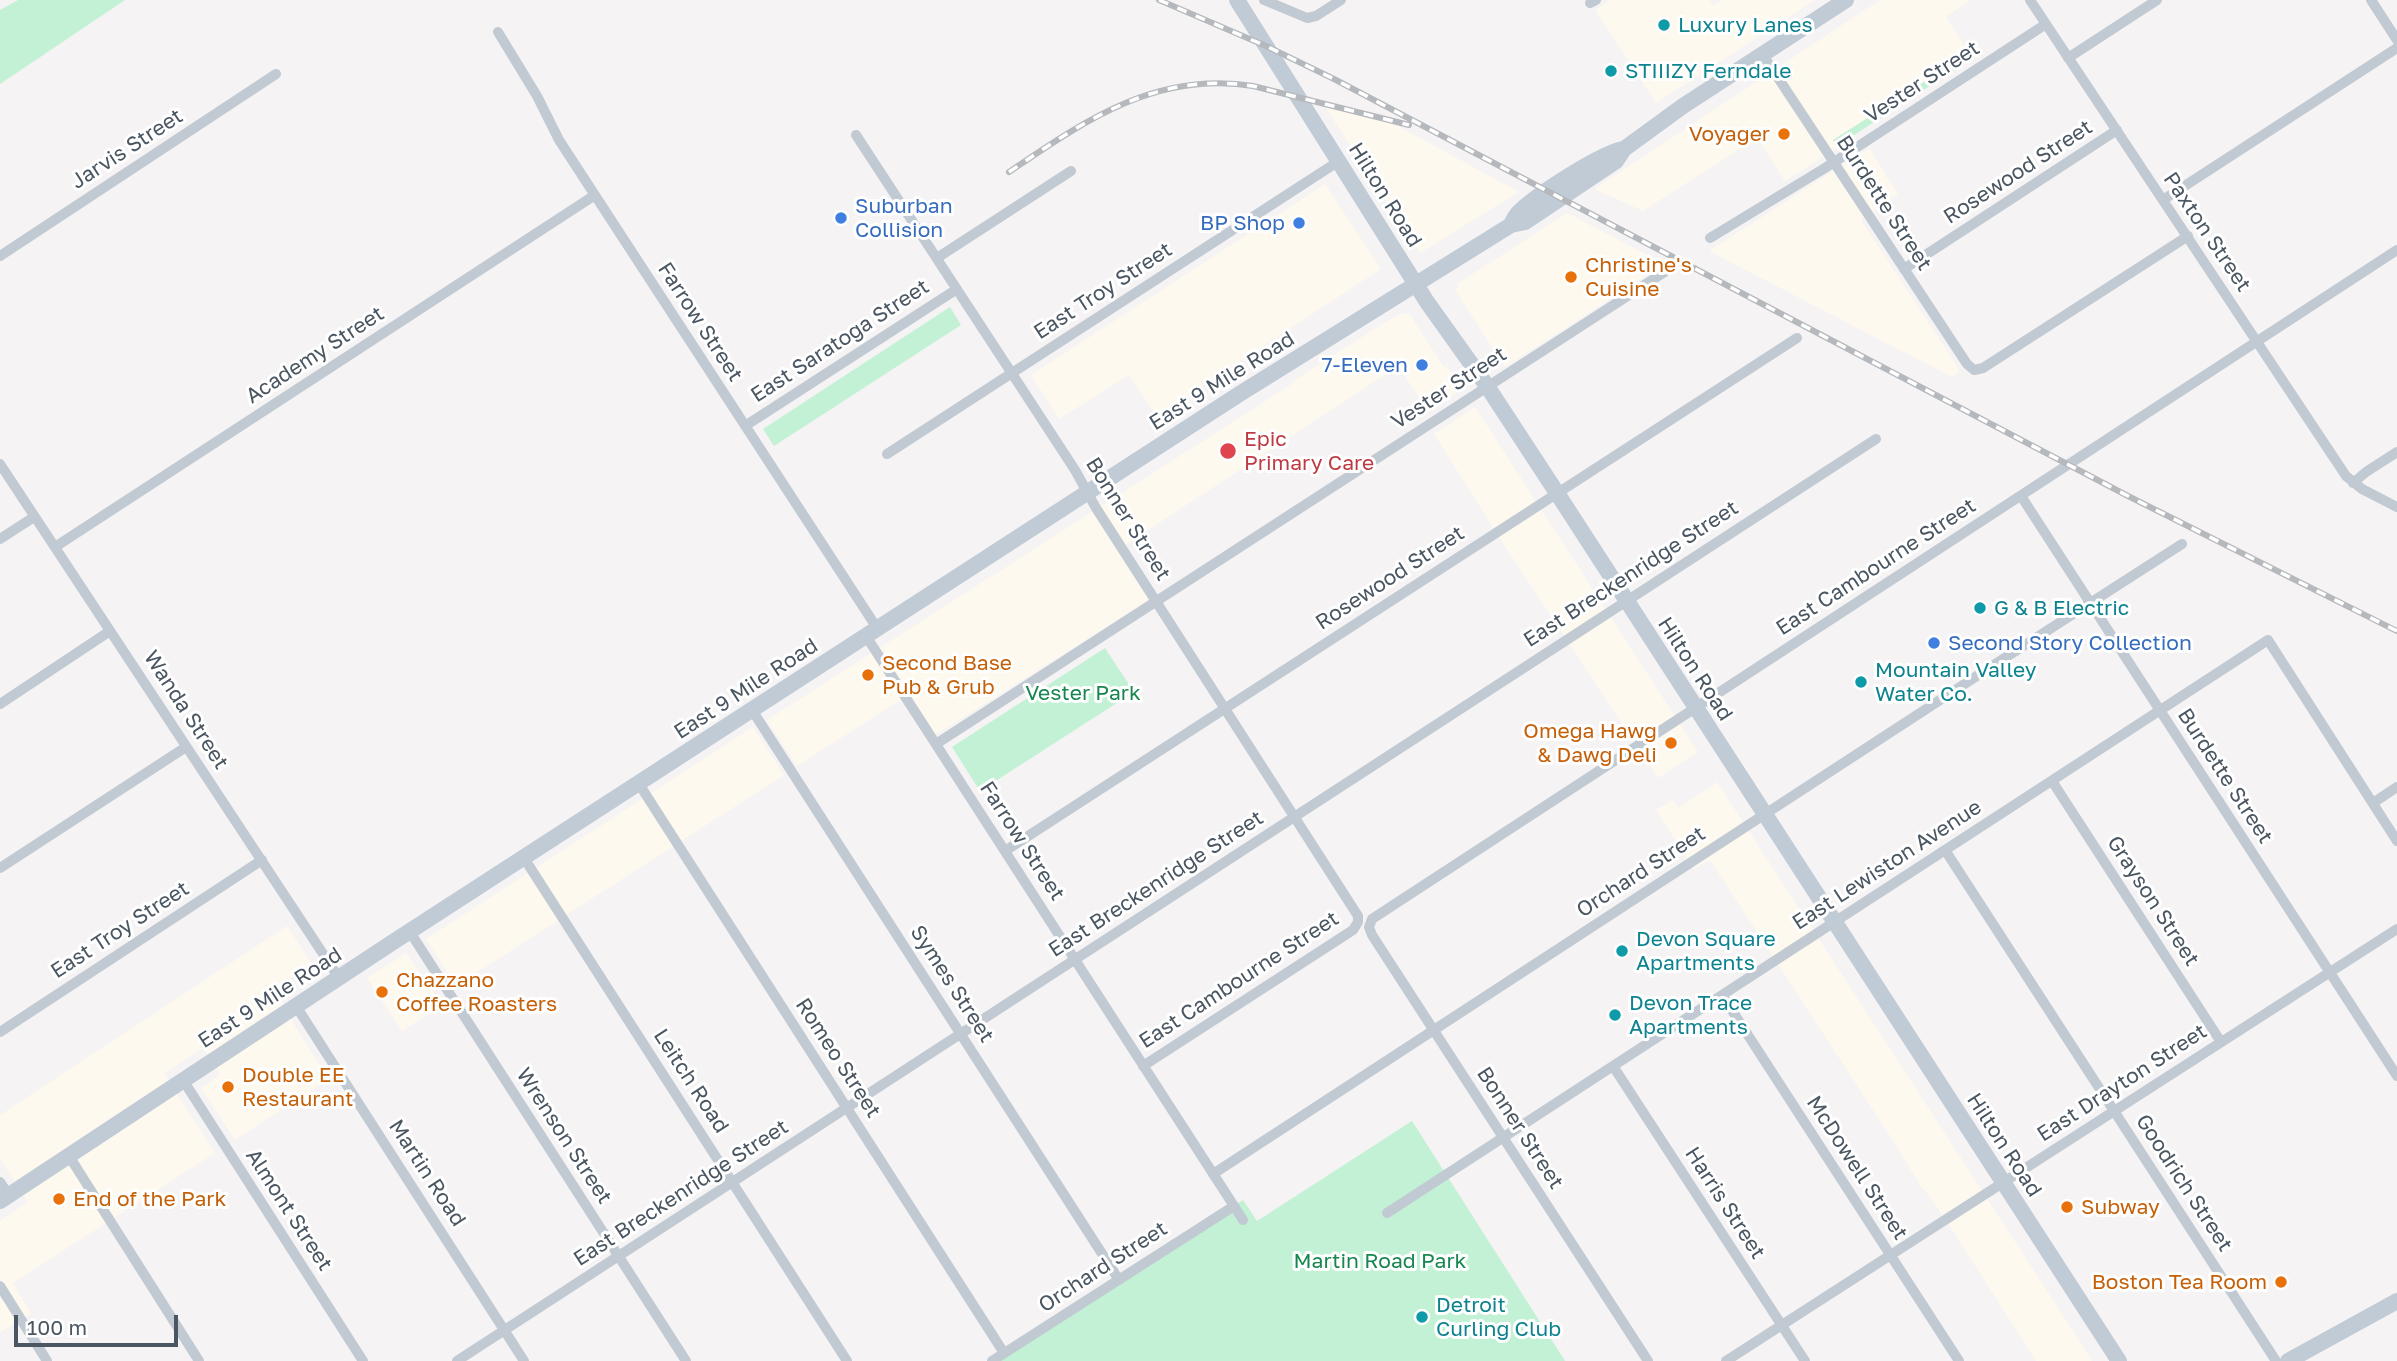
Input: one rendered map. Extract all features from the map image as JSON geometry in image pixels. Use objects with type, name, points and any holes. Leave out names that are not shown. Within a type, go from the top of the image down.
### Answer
[{"type":"main road","name":"Hilton Road","points":[[1237,0],[1415,284],[1487,386],[1557,493],[2119,1361]]},
{"type":"main road","name":"East 9 Mile Road","points":[[3,1193],[69,1156],[1087,492],[1415,284],[1511,225],[1525,222],[1616,161],[1624,149],[1683,106],[1846,0]]},
{"type":"main road","points":[[2288,1361],[2395,1306]]},
{"type":"street","points":[[1264,0],[1307,18],[1316,16],[1340,0]]},
{"type":"street","name":"Paxton Street","points":[[2030,0],[2353,484]]},
{"type":"street","points":[[2068,58],[2157,0]]},
{"type":"street","points":[[2371,0],[2397,40]]},
{"type":"street","name":"Vester Street","points":[[1710,238],[2046,24]]},
{"type":"street","name":"Farrow Street","points":[[498,32],[537,96],[559,140],[745,426],[872,632],[936,744],[1243,1220]]},
{"type":"street","points":[[2163,200],[2397,48]]},
{"type":"street","name":"Burdette Street","points":[[1763,55],[1967,364],[1974,370],[1983,368],[2188,236]]},
{"type":"street","name":"Jarvis Street","points":[[0,256],[276,74]]},
{"type":"street","name":"Rosewood Street","points":[[1904,269],[2117,130]]},
{"type":"street","name":"Bonner Street","points":[[856,135],[1012,373],[1356,911],[1359,920],[1356,927]]},
{"type":"street","name":"East Troy Street","points":[[887,454],[1339,161]]},
{"type":"street","name":"East Saratoga Street","points":[[937,258],[1071,171]]},
{"type":"street","name":"Academy Street","points":[[55,547],[596,195]]},
{"type":"street","name":"East Cambourne Street","points":[[1375,916],[2397,250]]},
{"type":"street","name":"Vester Street","points":[[936,744],[1666,271]]},
{"type":"street","name":"East Saratoga Street","points":[[745,426],[957,289]]},
{"type":"street","name":"Rosewood Street","points":[[1005,851],[1797,338]]},
{"type":"street","name":"East Breckenridge Street","points":[[457,1361],[1876,439]]},
{"type":"street","points":[[2397,452],[2353,484],[2397,507]]},
{"type":"street","name":"Wanda Street","points":[[0,464],[339,978]]},
{"type":"street","name":"Burdette Street","points":[[2021,496],[2397,1076]]},
{"type":"street","points":[[0,539],[34,517]]},
{"type":"street","name":"Orchard Street","points":[[1213,1174],[2182,544]]},
{"type":"street","points":[[0,704],[110,631]]},
{"type":"street","name":"East Lewiston Avenue","points":[[1387,1213],[2268,640],[2373,803]]},
{"type":"street","name":"Symes Street","points":[[752,710],[1119,1280]]},
{"type":"street","points":[[0,869],[187,747]]},
{"type":"street","name":"Grayson Street","points":[[2052,781],[2221,1042]]},
{"type":"street","name":"Romeo Street","points":[[639,784],[1004,1353]]},
{"type":"street","points":[[2397,787],[2373,803],[2397,841]]},
{"type":"street","name":"Goodrich Street","points":[[1945,850],[2276,1361]]},
{"type":"street","name":"Leitch Road","points":[[524,858],[847,1361]]},
{"type":"street","name":"East Troy Street","points":[[0,1032],[262,860]]},
{"type":"street","name":"Bonner Street","points":[[1375,916],[1370,923],[1370,931],[1648,1361]]},
{"type":"street","name":"East Cambourne Street","points":[[1143,1066],[1356,927]]},
{"type":"street","name":"East Drayton Street","points":[[1726,1361],[2397,929]]},
{"type":"street","name":"Wrenson Street","points":[[411,932],[686,1361]]},
{"type":"street","name":"McDowell Street","points":[[1722,995],[1959,1361]]},
{"type":"street","name":"Martin Road","points":[[296,1006],[524,1361]]},
{"type":"street","name":"Harris Street","points":[[1613,1066],[1805,1361]]},
{"type":"street","name":"Almont Street","points":[[183,1080],[363,1361]]},
{"type":"street","points":[[69,1156],[199,1361]]},
{"type":"street","name":"Orchard Street","points":[[992,1361],[1234,1206]]},
{"type":"street","points":[[0,1286],[47,1361]]},
{"type":"shaded area","points":[[1610,0],[1709,0],[1713,5],[1722,0],[1815,0],[1656,103],[1595,10]]},
{"type":"shaded area","points":[[1880,0],[1970,0],[1946,17],[1969,53],[1834,140],[1838,148],[1785,181],[1757,138],[1643,211],[1594,189]]},
{"type":"shaded area","points":[[1326,108],[1385,119],[1519,192],[1420,253]]},
{"type":"shaded area","points":[[1869,148],[1898,194],[1861,220],[1960,371],[1952,377],[1709,251]]},
{"type":"shaded area","points":[[1325,184],[1381,269],[1156,416],[1129,375],[1059,419],[1031,375]]},
{"type":"shaded area","points":[[1567,213],[1653,258],[1661,266],[1505,367],[1455,290],[1459,287],[1457,284]]},
{"type":"shaded area","points":[[1409,313],[1444,367],[1446,366],[1462,389],[1428,411],[1398,366],[1121,548],[1152,598],[932,737],[905,697],[797,766],[767,720],[1382,324]]},
{"type":"shaded area","points":[[1475,407],[1698,752],[1658,778],[1434,434]]},
{"type":"shaded area","points":[[753,727],[784,775],[456,986],[426,939]]},
{"type":"shaded area","points":[[1717,782],[2092,1361],[2036,1361],[1710,860],[1694,869],[1656,810],[1673,800],[1678,808]]},
{"type":"shaded area","points":[[287,926],[312,964],[280,985],[280,997],[329,1079],[235,1140],[201,1088],[220,1075],[203,1048],[164,1074],[215,1153],[13,1283],[31,1313],[0,1333],[0,1221],[28,1202],[0,1159],[0,1115]]},
{"type":"shaded area","points":[[406,953],[442,1005],[402,1031],[367,978]]},
{"type":"green space","points":[[18,0],[125,0],[0,84],[0,10]]},
{"type":"green space","points":[[1969,53],[1973,58],[1837,146],[1833,140]]},
{"type":"green space","points":[[950,307],[961,325],[774,446],[763,429]]},
{"type":"green space","name":"Vester Park","points":[[1105,648],[1134,692],[980,791],[952,747]]},
{"type":"green space","name":"Martin Road Park","points":[[1412,1121],[1565,1361],[993,1361],[1243,1200],[1257,1221]]},
{"type":"railway","points":[[1159,0],[1334,79],[2128,496],[2397,631]]},
{"type":"railway","points":[[1009,172],[1094,118],[1153,93],[1185,86],[1218,83],[1253,86],[1409,125]]},
{"type":"place","name":"Luxury Lanes","points":[[1664,25]]},
{"type":"place","name":"STIIIZY Ferndale","points":[[1611,71]]},
{"type":"place","name":"Voyager","points":[[1784,134]]},
{"type":"place","name":"Suburban Collision","points":[[841,218]]},
{"type":"place","name":"BP Shop","points":[[1299,223]]},
{"type":"place","name":"Christine's Cuisine","points":[[1571,277]]},
{"type":"place","name":"7-Eleven","points":[[1422,365]]},
{"type":"place","name":"Epic Primary Care","points":[[1228,451]]},
{"type":"place","name":"G & B Electric","points":[[1980,608]]},
{"type":"place","name":"Second Story Collection","points":[[1934,643]]},
{"type":"place","name":"Second Base Pub & Grub","points":[[868,675]]},
{"type":"place","name":"Mountain Valley Water Co.","points":[[1861,682]]},
{"type":"place","name":"Omega Hawg & Dawg Deli","points":[[1671,743]]},
{"type":"place","name":"Devon Square Apartments","points":[[1622,951]]},
{"type":"place","name":"Chazzano Coffee Roasters","points":[[382,992]]},
{"type":"place","name":"Devon Trace Apartments","points":[[1615,1015]]},
{"type":"place","name":"Double EE Restaurant","points":[[228,1087]]},
{"type":"place","name":"End of the Park","points":[[59,1199]]},
{"type":"place","name":"Subway","points":[[2067,1207]]},
{"type":"place","name":"Boston Tea Room","points":[[2281,1282]]},
{"type":"place","name":"Detroit Curling Club","points":[[1422,1317]]}]
